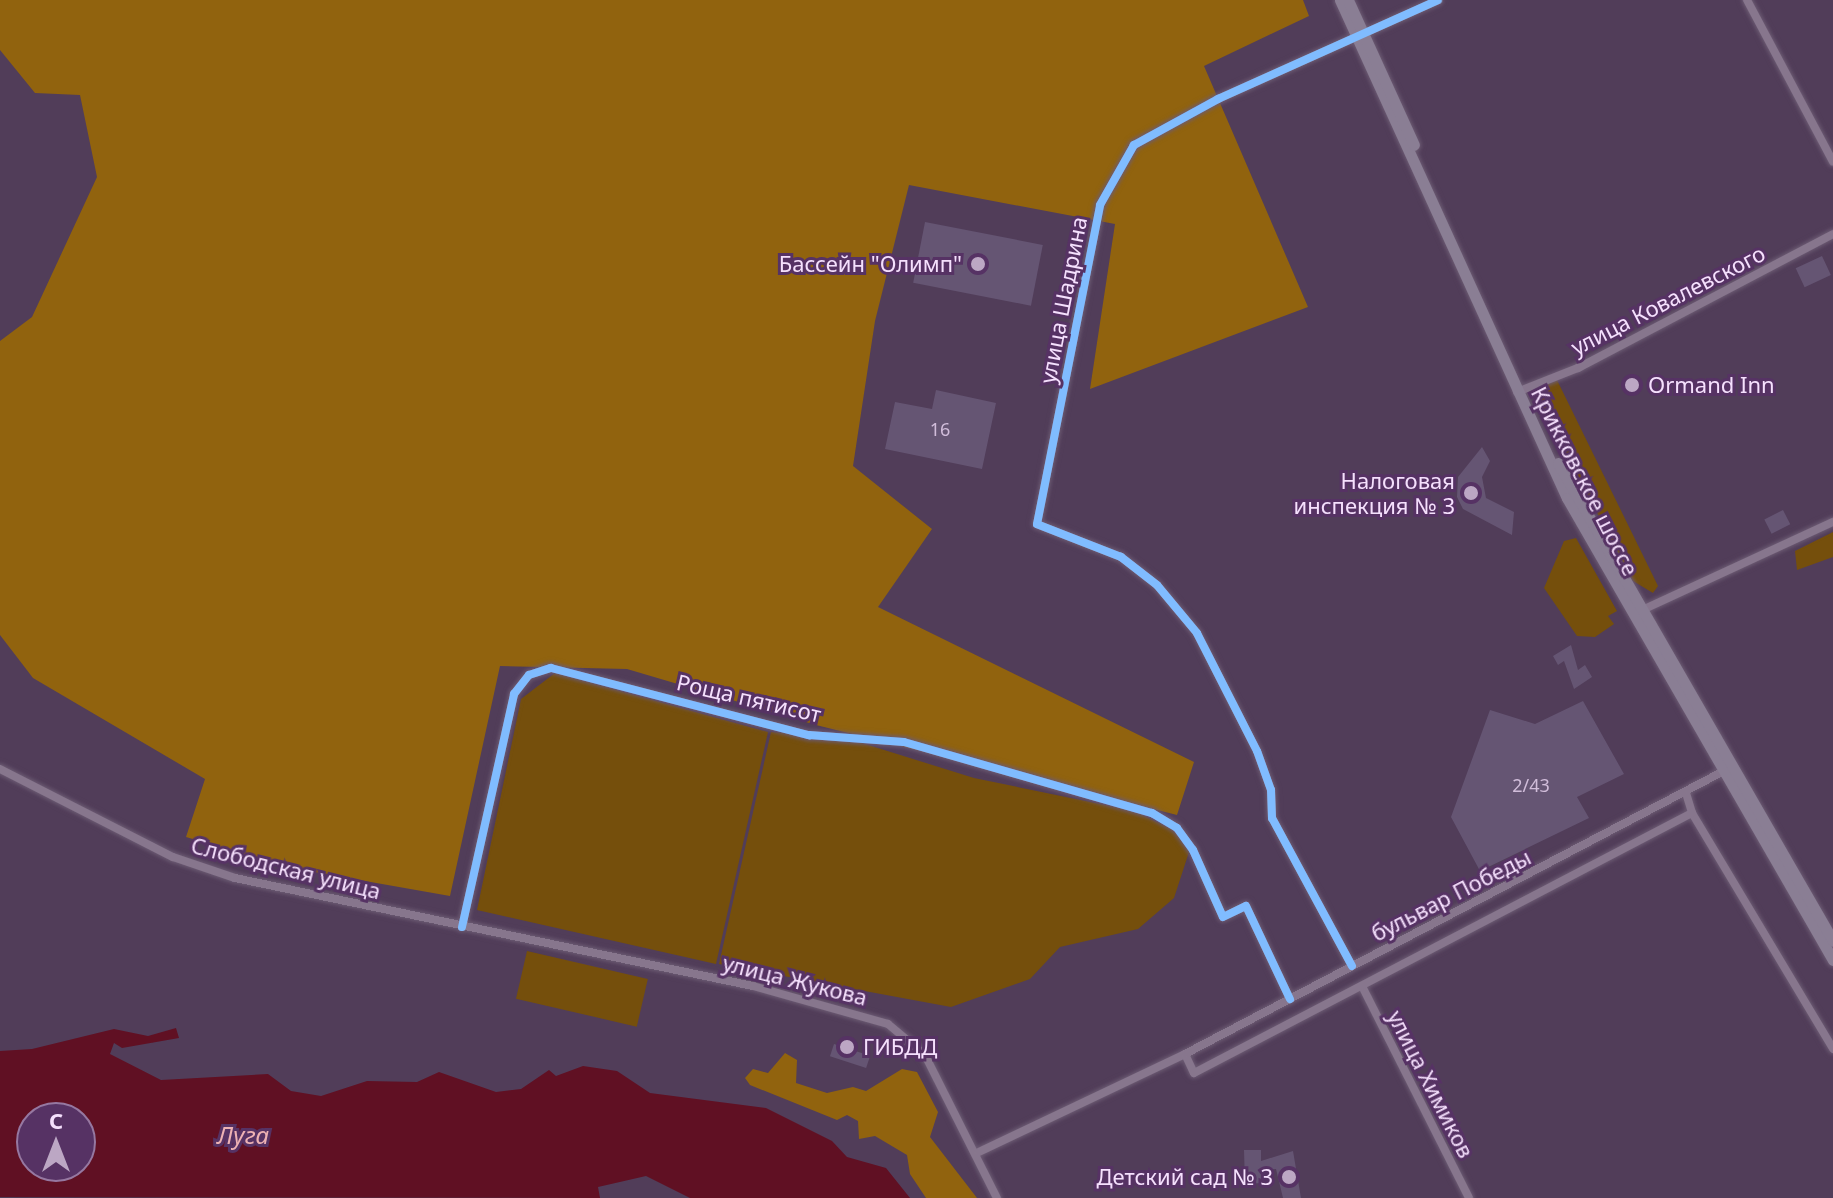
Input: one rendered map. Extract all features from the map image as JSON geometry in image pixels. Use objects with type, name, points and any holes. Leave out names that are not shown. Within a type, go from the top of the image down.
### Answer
[{"type":"main road","name":"Крикковское шоссе","points":[[1340,0],[1360,36],[1567,498],[1637,612],[1722,772],[1833,960]]},
{"type":"main road","points":[[1348,0],[1360,36]]},
{"type":"main road","points":[[1637,612],[1833,941]]},
{"type":"street","name":"улица Шадрина","points":[[1352,966],[1272,818],[1271,790],[1257,751],[1197,633],[1157,585],[1121,557],[1037,524],[1100,205],[1134,145],[1218,99],[1438,0]]},
{"type":"street","points":[[1747,0],[1833,162]]},
{"type":"street","name":"улица Ковалевского","points":[[1520,390],[1578,368],[1833,234]]},
{"type":"street","points":[[1637,612],[1833,522]]},
{"type":"street","name":"Роща пятисот","points":[[462,927],[514,694],[529,675],[551,668],[809,735],[904,742],[1152,813],[1177,828],[1193,850],[1223,917],[1246,906],[1290,999]]},
{"type":"street","name":"Слободская улица","points":[[0,769],[207,869],[581,951]]},
{"type":"street","name":"бульвар Победы","points":[[979,1152],[1185,1054],[1722,772]]},
{"type":"street","points":[[1686,793],[1692,813],[1833,1049]]},
{"type":"street","points":[[1185,1054],[1194,1073],[1692,813]]},
{"type":"street","name":"улица Жукова","points":[[581,951],[629,959],[888,1024],[925,1055],[979,1152],[997,1198]]},
{"type":"street","name":"улица Химиков","points":[[1362,986],[1469,1198]]},
{"type":"shaded area","points":[[0,0],[1303,0],[1309,16],[1204,66],[1308,307],[1090,389],[1115,224],[909,185],[875,321],[853,466],[932,529],[878,607],[1194,762],[1177,815],[816,725],[627,669],[500,666],[450,896],[297,869],[186,837],[205,779],[33,678],[0,635],[0,341],[32,317],[97,177],[80,95],[35,93],[0,50]]},
{"type":"shaded area","points":[[1556,378],[1658,586],[1653,593],[1633,581],[1535,395]]},
{"type":"shaded area","points":[[1833,532],[1833,557],[1797,570],[1795,551]]},
{"type":"shaded area","points":[[1576,538],[1617,611],[1608,616],[1614,624],[1595,637],[1577,636],[1544,588],[1564,541]]},
{"type":"shaded area","points":[[555,673],[768,732],[716,964],[477,910],[521,699]]},
{"type":"shaded area","points":[[771,732],[849,739],[974,778],[1134,811],[1177,832],[1189,852],[1174,898],[1138,929],[1060,947],[1030,979],[951,1007],[719,964]]},
{"type":"shaded area","points":[[527,951],[648,979],[637,1027],[516,999]]},
{"type":"shaded area","points":[[785,1053],[797,1060],[796,1083],[827,1093],[853,1087],[866,1091],[902,1069],[917,1072],[938,1112],[930,1137],[977,1198],[926,1198],[910,1174],[907,1155],[875,1136],[859,1139],[858,1121],[847,1115],[837,1120],[750,1085],[745,1078],[753,1069],[768,1073]]},
{"type":"water","name":"Луга","points":[[176,1028],[179,1038],[122,1048],[114,1043],[110,1054],[161,1080],[268,1074],[291,1091],[321,1096],[367,1081],[417,1082],[439,1072],[496,1092],[521,1089],[549,1070],[556,1076],[583,1066],[617,1071],[650,1093],[766,1108],[832,1141],[847,1157],[886,1168],[910,1198],[690,1198],[646,1176],[598,1187],[600,1198],[0,1197],[0,1051],[32,1049],[114,1029],[148,1036]]},
{"type":"building","name":"Бассейн \"Олимп\"","points":[[925,222],[1043,245],[1031,306],[913,283]]},
{"type":"building","points":[[1822,256],[1831,275],[1805,287],[1796,268]]},
{"type":"building","points":[[936,390],[996,403],[982,469],[885,449],[895,402],[932,409]]},
{"type":"building","name":"Налоговая инспекция № 3","points":[[1482,447],[1490,461],[1482,477],[1486,498],[1514,512],[1512,535],[1463,509],[1457,497],[1458,477]]},
{"type":"building","points":[[1783,510],[1790,524],[1772,534],[1764,520]]},
{"type":"building","points":[[1571,645],[1578,670],[1585,665],[1592,677],[1574,689],[1564,661],[1558,665],[1553,656]]},
{"type":"building","points":[[1583,701],[1624,774],[1577,797],[1589,818],[1480,871],[1451,817],[1490,710],[1535,724]]},
{"type":"building","name":"ГИБДД","points":[[834,1044],[870,1056],[866,1068],[830,1056]]},
{"type":"building","name":"Детский сад № 3","points":[[1244,1150],[1261,1150],[1261,1161],[1293,1151],[1301,1198],[1283,1198],[1276,1169],[1261,1170],[1262,1183],[1245,1184]]},
{"type":"cycle path","points":[[1352,966],[1272,818],[1271,790],[1257,751],[1197,633],[1157,585],[1121,557],[1037,524],[1100,205],[1134,145],[1218,99],[1438,0]]},
{"type":"cycle path","points":[[462,927],[514,694],[529,675],[551,668],[809,735],[904,742],[1152,813],[1177,828],[1193,850],[1223,917],[1246,906],[1290,999]]},
{"type":"place","name":"Бассейн \"Олимп\"","points":[[978,264]]},
{"type":"place","name":"Ormand Inn","points":[[1632,385]]},
{"type":"place","name":"Налоговая инспекция № 3","points":[[1471,493]]},
{"type":"place","name":"ГИБДД","points":[[847,1047]]},
{"type":"place","name":"Детский сад № 3","points":[[1289,1177]]}]
